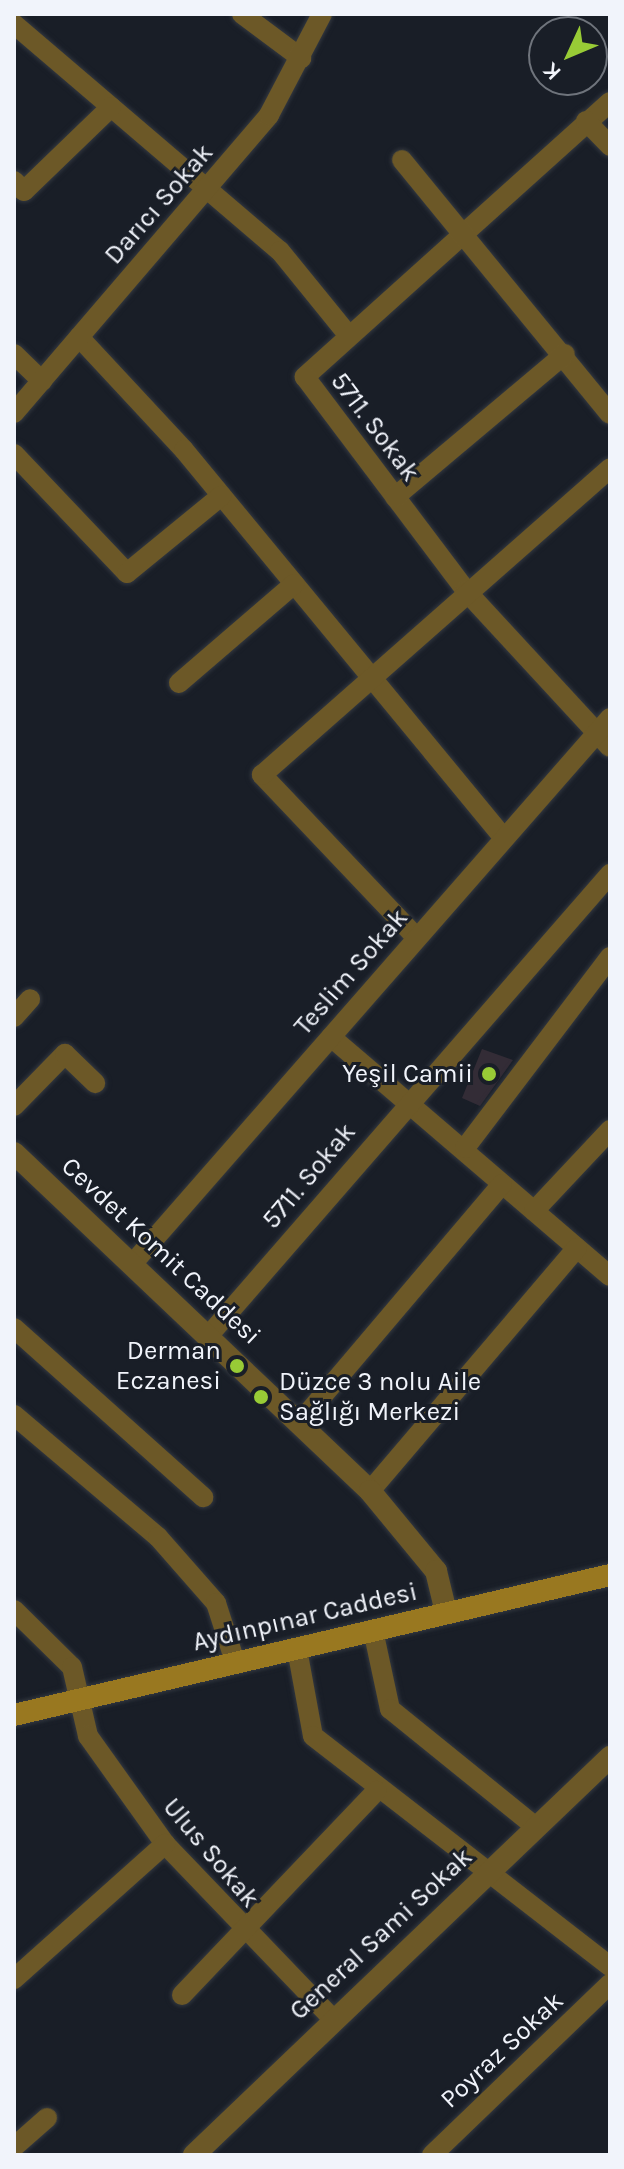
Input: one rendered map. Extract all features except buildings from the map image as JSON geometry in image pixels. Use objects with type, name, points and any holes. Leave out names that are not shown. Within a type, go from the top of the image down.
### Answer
[{"type":"main road","name":"Aydınpınar Caddesi","points":[[14,1715],[610,1575]]},
{"type":"street","points":[[23,14],[14,23],[280,251],[349,336]]},
{"type":"street","points":[[242,14],[301,58]]},
{"type":"street","name":"Darıcı Sokak","points":[[14,413],[269,115],[322,14]]},
{"type":"street","name":"5711. Sokak","points":[[605,732],[466,591],[305,377],[610,102]]},
{"type":"street","points":[[14,181],[24,191],[111,107]]},
{"type":"street","points":[[586,121],[610,146]]},
{"type":"street","points":[[402,160],[565,354],[610,414]]},
{"type":"street","points":[[79,337],[221,496],[501,835]]},
{"type":"street","points":[[14,354],[42,381]]},
{"type":"street","points":[[395,497],[565,354]]},
{"type":"street","points":[[14,454],[127,573],[221,496]]},
{"type":"street","points":[[416,937],[262,775],[466,591],[610,468]]},
{"type":"street","points":[[179,683],[294,584]]},
{"type":"street","name":"Teslim Sokak","points":[[134,1262],[331,1037],[501,835],[605,732]]},
{"type":"street","name":"5711. Sokak","points":[[210,1334],[407,1100],[610,874]]},
{"type":"street","points":[[465,1148],[610,957]]},
{"type":"street","points":[[14,1017],[30,999]]},
{"type":"street","points":[[331,1037],[465,1148],[577,1248],[606,1267]]},
{"type":"street","points":[[14,1106],[65,1054],[95,1083]]},
{"type":"street","points":[[534,1211],[610,1130]]},
{"type":"street","name":"Cevdet Komit Caddesi","points":[[14,1153],[302,1420],[370,1491],[436,1571],[446,1612]]},
{"type":"street","points":[[302,1420],[502,1184]]},
{"type":"street","points":[[370,1491],[577,1248]]},
{"type":"street","points":[[14,1328],[203,1497]]},
{"type":"street","points":[[14,1415],[158,1537],[216,1603],[235,1662]]},
{"type":"street","name":"Ulus Sokak","points":[[14,1610],[72,1667],[77,1702],[88,1736],[165,1844],[241,1930],[332,2018]]},
{"type":"street","points":[[373,1630],[390,1709],[533,1825]]},
{"type":"street","points":[[297,1649],[313,1736],[376,1791],[492,1869],[610,1966]]},
{"type":"street","name":"General Sami Sokak","points":[[194,2155],[332,2018],[492,1869],[533,1825],[610,1757]]},
{"type":"street","points":[[182,1995],[376,1791]]},
{"type":"street","points":[[14,1979],[165,1844]]},
{"type":"street","name":"Poyraz Sokak","points":[[432,2155],[610,1984]]},
{"type":"street","points":[[14,2147],[47,2118]]},
{"type":"place","name":"Yeşil Camii","points":[[489,1074]]},
{"type":"place","name":"Derman Eczanesi","points":[[237,1366]]},
{"type":"place","name":"Düzce 3 nolu Aile Sağlığı Merkezi","points":[[261,1397]]}]
